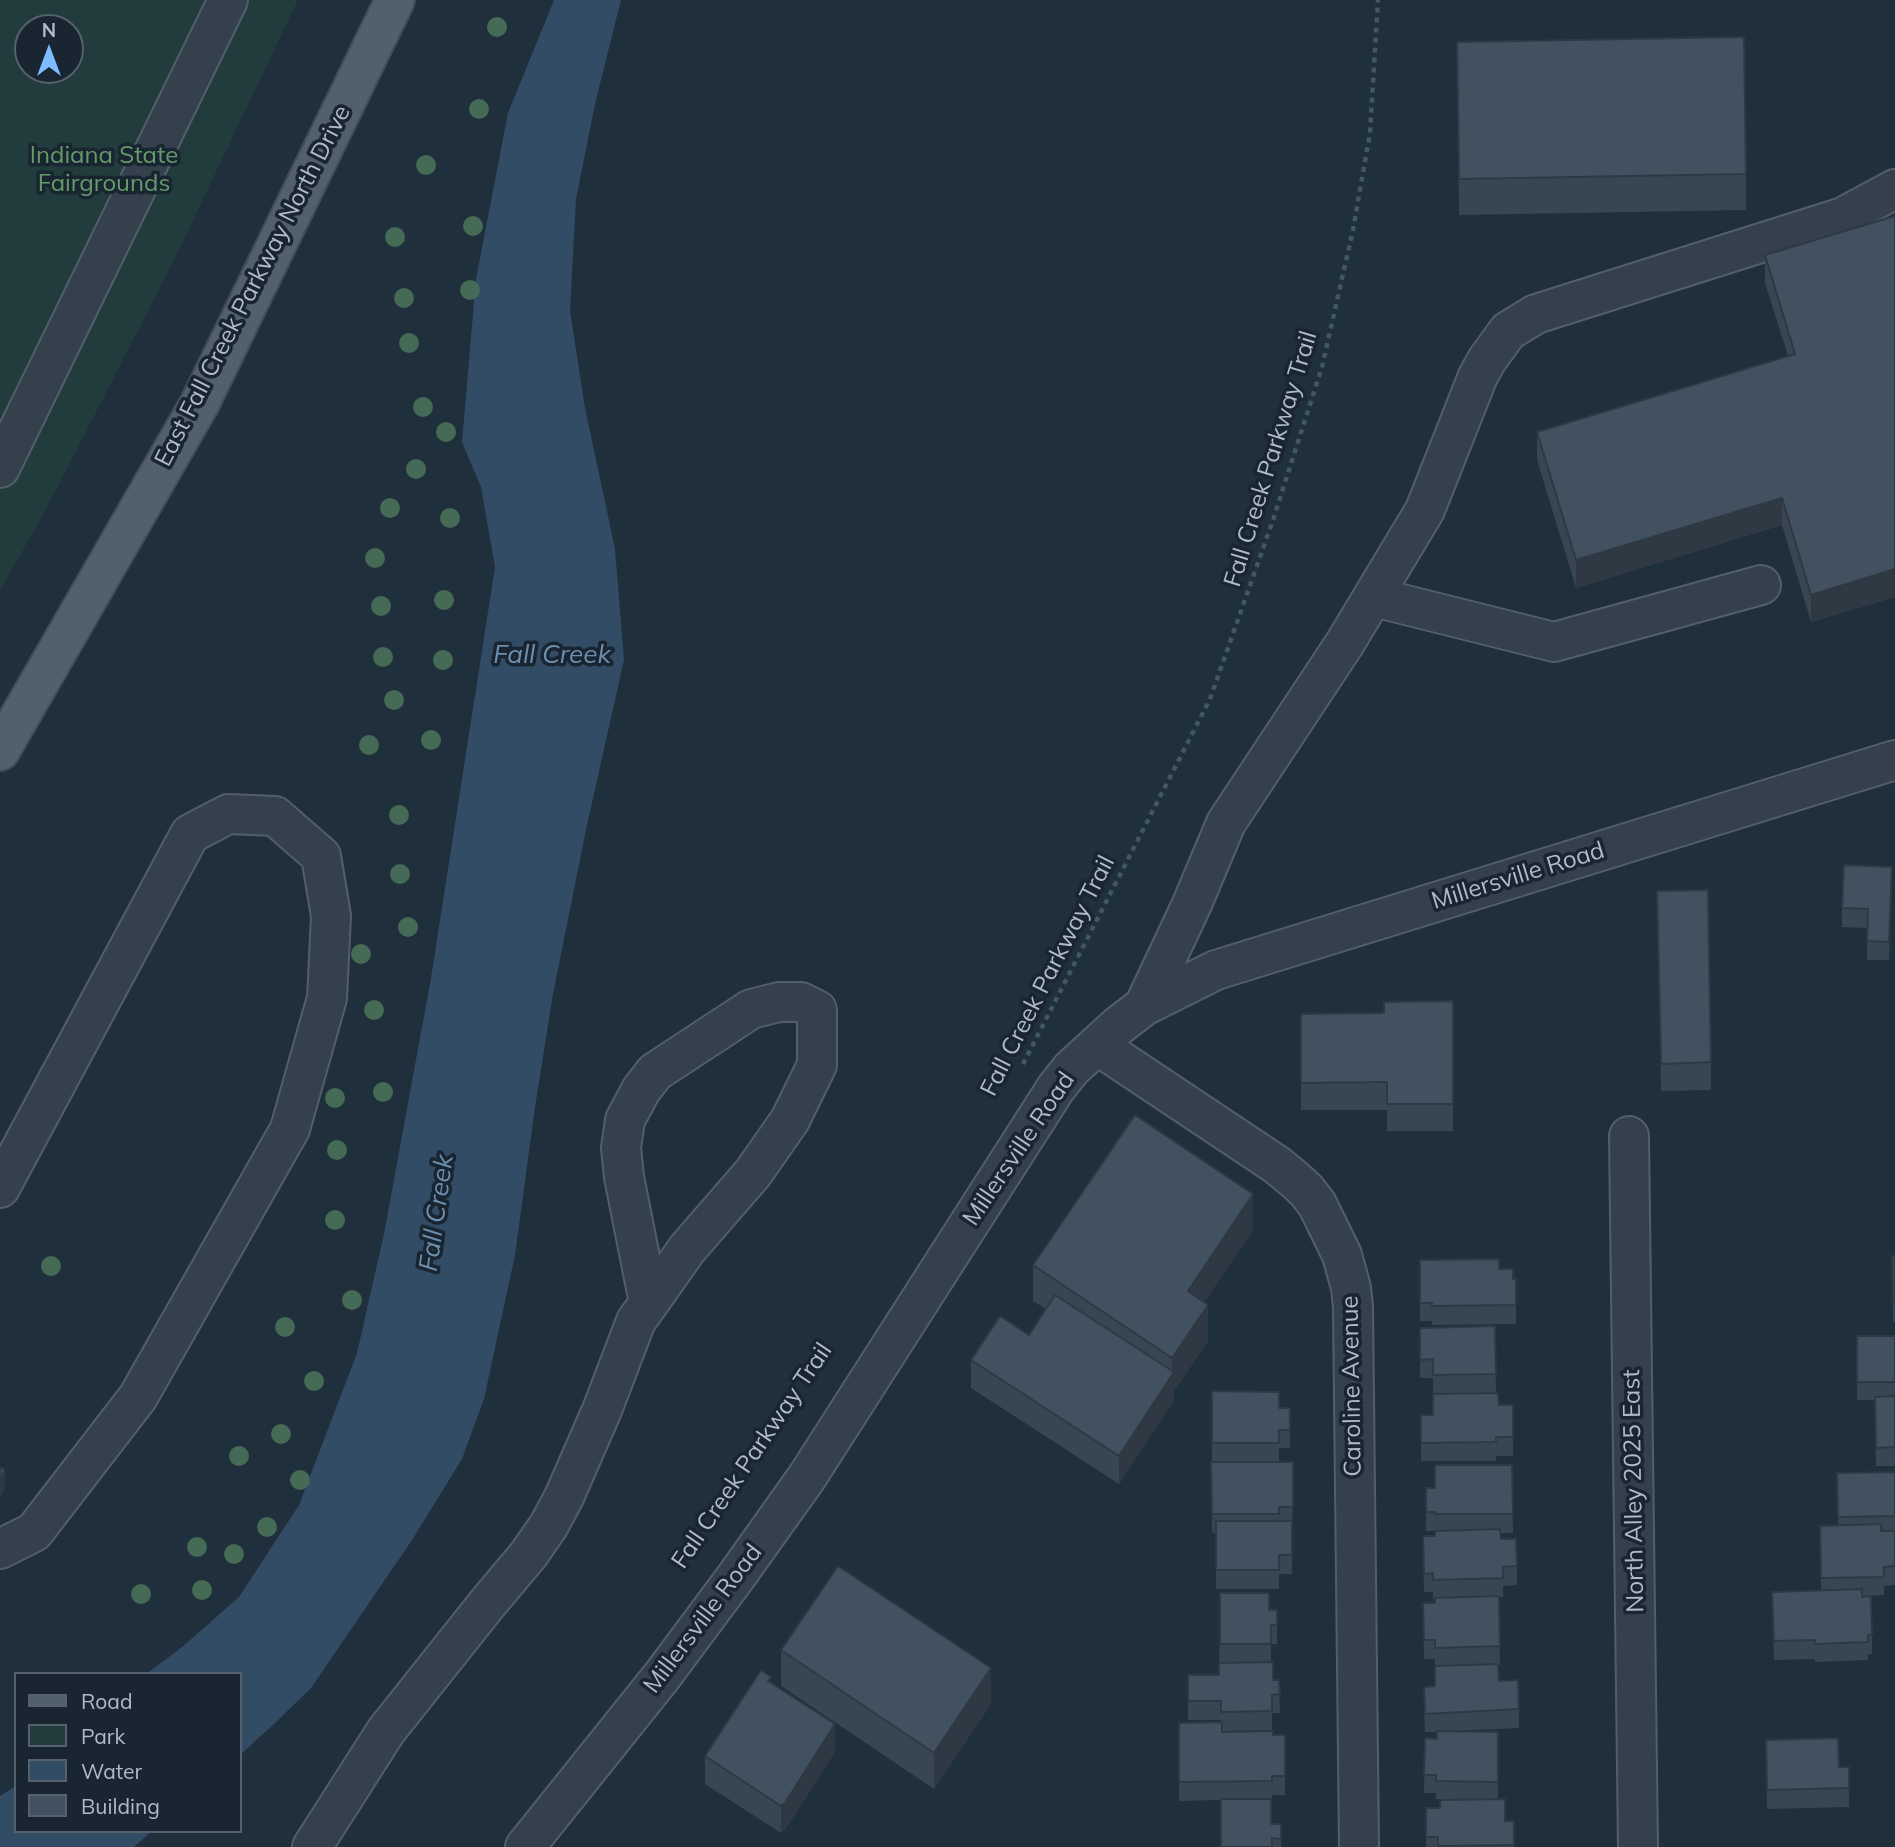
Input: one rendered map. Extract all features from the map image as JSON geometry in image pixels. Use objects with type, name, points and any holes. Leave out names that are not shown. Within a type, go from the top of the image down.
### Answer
[{"type":"main road","name":"East Fall Creek Parkway North Drive","points":[[0,751],[200,403],[396,0]]},
{"type":"street","points":[[0,468],[228,0]]},
{"type":"street","points":[[1144,1006],[1226,823],[1345,643],[1425,510],[1478,376],[1508,331],[1536,314],[1843,217],[1895,189]]},
{"type":"street","points":[[1374,597],[1554,642],[1761,585]]},
{"type":"street","name":"Millersville Road","points":[[525,1847],[653,1686],[807,1477],[1056,1088],[1071,1069],[1118,1026],[1144,1006],[1216,970],[1895,760]]},
{"type":"street","points":[[0,1188],[190,834],[228,814],[275,816],[321,856],[331,916],[327,999],[290,1129],[138,1397],[34,1532],[0,1549]]},
{"type":"street","points":[[312,1847],[386,1731],[549,1525],[602,1410],[636,1321],[649,1303],[687,1249],[753,1173],[790,1120],[817,1065],[817,1010],[801,1002],[779,1002],[751,1009],[655,1072],[641,1090],[625,1120],[621,1149],[649,1303]]},
{"type":"street","name":"Caroline Avenue","points":[[1097,1045],[1294,1179],[1317,1204],[1342,1255],[1353,1307],[1359,1847]]},
{"type":"street","name":"North Alley 2025 East","points":[[1629,1136],[1638,1847]]},
{"type":"path","name":"Fall Creek Parkway Trail","points":[[1018,1075],[1210,699],[1272,523],[1322,367],[1353,230],[1370,133],[1378,0]]},
{"type":"green space","name":"Indiana State Fairgrounds","points":[[0,0],[298,0],[175,258],[52,498],[0,591]]},
{"type":"water","name":"Fall Creek","points":[[554,0],[621,0],[595,104],[576,199],[570,311],[585,408],[615,549],[624,660],[553,994],[515,1255],[484,1399],[462,1459],[412,1540],[311,1688],[242,1753],[242,1672],[149,1672],[181,1648],[239,1597],[299,1505],[357,1353],[384,1234],[431,978],[495,567],[481,487],[462,442],[476,279],[508,113]]},
{"type":"water","points":[[14,1787],[14,1833],[150,1833],[134,1847],[0,1847],[0,1796]]},
{"type":"building","points":[[1744,37],[1746,174],[1459,179],[1457,42]]},
{"type":"building","points":[[1895,216],[1895,569],[1811,595],[1782,498],[1576,560],[1537,432],[1795,354],[1765,255]]},
{"type":"building","points":[[1844,865],[1892,867],[1889,942],[1867,941],[1868,909],[1842,908]]},
{"type":"building","points":[[1708,890],[1711,1062],[1661,1064],[1657,891]]},
{"type":"building","points":[[1453,1001],[1453,1104],[1387,1104],[1387,1082],[1301,1083],[1301,1014],[1384,1013],[1384,1002]]},
{"type":"building","points":[[1135,1115],[1253,1194],[1188,1291],[1208,1305],[1172,1358],[1033,1265]]},
{"type":"building","points":[[1892,1256],[1895,1256],[1895,1304],[1893,1304]]},
{"type":"building","points":[[1499,1259],[1499,1269],[1513,1269],[1513,1279],[1516,1279],[1516,1305],[1432,1306],[1432,1303],[1420,1303],[1420,1260]]},
{"type":"building","points":[[1055,1295],[1174,1372],[1119,1456],[971,1360],[1000,1316],[1029,1335]]},
{"type":"building","points":[[1495,1326],[1496,1374],[1433,1375],[1433,1359],[1420,1360],[1420,1328]]},
{"type":"building","points":[[1857,1336],[1895,1336],[1895,1382],[1857,1382]]},
{"type":"building","points":[[1212,1391],[1279,1392],[1279,1408],[1290,1408],[1290,1430],[1279,1430],[1279,1443],[1212,1443]]},
{"type":"building","points":[[1498,1393],[1499,1405],[1513,1405],[1513,1437],[1496,1437],[1496,1442],[1421,1443],[1421,1415],[1433,1415],[1433,1394]]},
{"type":"building","points":[[1895,1396],[1895,1447],[1876,1448],[1875,1397]]},
{"type":"building","points":[[1211,1462],[1293,1462],[1293,1507],[1279,1507],[1279,1514],[1212,1514]]},
{"type":"building","points":[[1435,1465],[1512,1465],[1513,1514],[1426,1512],[1426,1488],[1435,1488]]},
{"type":"building","points":[[1895,1472],[1895,1516],[1838,1517],[1837,1473]]},
{"type":"building","points":[[1216,1521],[1292,1521],[1292,1555],[1279,1555],[1279,1570],[1216,1570]]},
{"type":"building","points":[[1881,1524],[1881,1531],[1895,1531],[1895,1566],[1884,1567],[1884,1577],[1821,1578],[1820,1526]]},
{"type":"building","points":[[1500,1529],[1501,1539],[1516,1539],[1517,1566],[1503,1567],[1503,1578],[1433,1580],[1433,1573],[1424,1574],[1423,1536],[1435,1536],[1435,1531]]},
{"type":"building","points":[[838,1566],[991,1668],[934,1753],[781,1650]]},
{"type":"building","points":[[1862,1589],[1862,1597],[1871,1596],[1872,1635],[1868,1635],[1868,1642],[1815,1644],[1815,1640],[1774,1641],[1772,1592]]},
{"type":"building","points":[[1220,1593],[1269,1593],[1269,1610],[1277,1610],[1277,1625],[1271,1625],[1271,1644],[1220,1644]]},
{"type":"building","points":[[1499,1596],[1500,1646],[1435,1648],[1435,1640],[1424,1640],[1423,1603],[1435,1603],[1435,1598]]},
{"type":"building","points":[[1273,1662],[1273,1680],[1279,1680],[1280,1694],[1272,1695],[1272,1711],[1221,1712],[1221,1701],[1188,1701],[1188,1675],[1219,1675],[1219,1663]]},
{"type":"building","points":[[1498,1664],[1499,1681],[1518,1680],[1519,1709],[1425,1714],[1424,1687],[1435,1686],[1435,1666]]},
{"type":"building","points":[[761,1670],[771,1677],[768,1681],[835,1724],[781,1806],[705,1756]]},
{"type":"building","points":[[1222,1722],[1222,1732],[1273,1731],[1273,1735],[1285,1735],[1285,1776],[1272,1776],[1272,1781],[1179,1782],[1179,1723]]},
{"type":"building","points":[[1437,1731],[1498,1732],[1498,1782],[1436,1781],[1436,1775],[1424,1775],[1425,1738],[1437,1739]]},
{"type":"building","points":[[1838,1738],[1839,1767],[1849,1767],[1849,1788],[1767,1790],[1766,1740]]},
{"type":"building","points":[[1221,1799],[1271,1799],[1271,1824],[1281,1824],[1281,1839],[1272,1838],[1272,1847],[1221,1847]]},
{"type":"building","points":[[1505,1799],[1505,1821],[1514,1821],[1514,1845],[1438,1846],[1438,1837],[1426,1837],[1426,1808],[1440,1808],[1440,1800]]}]
